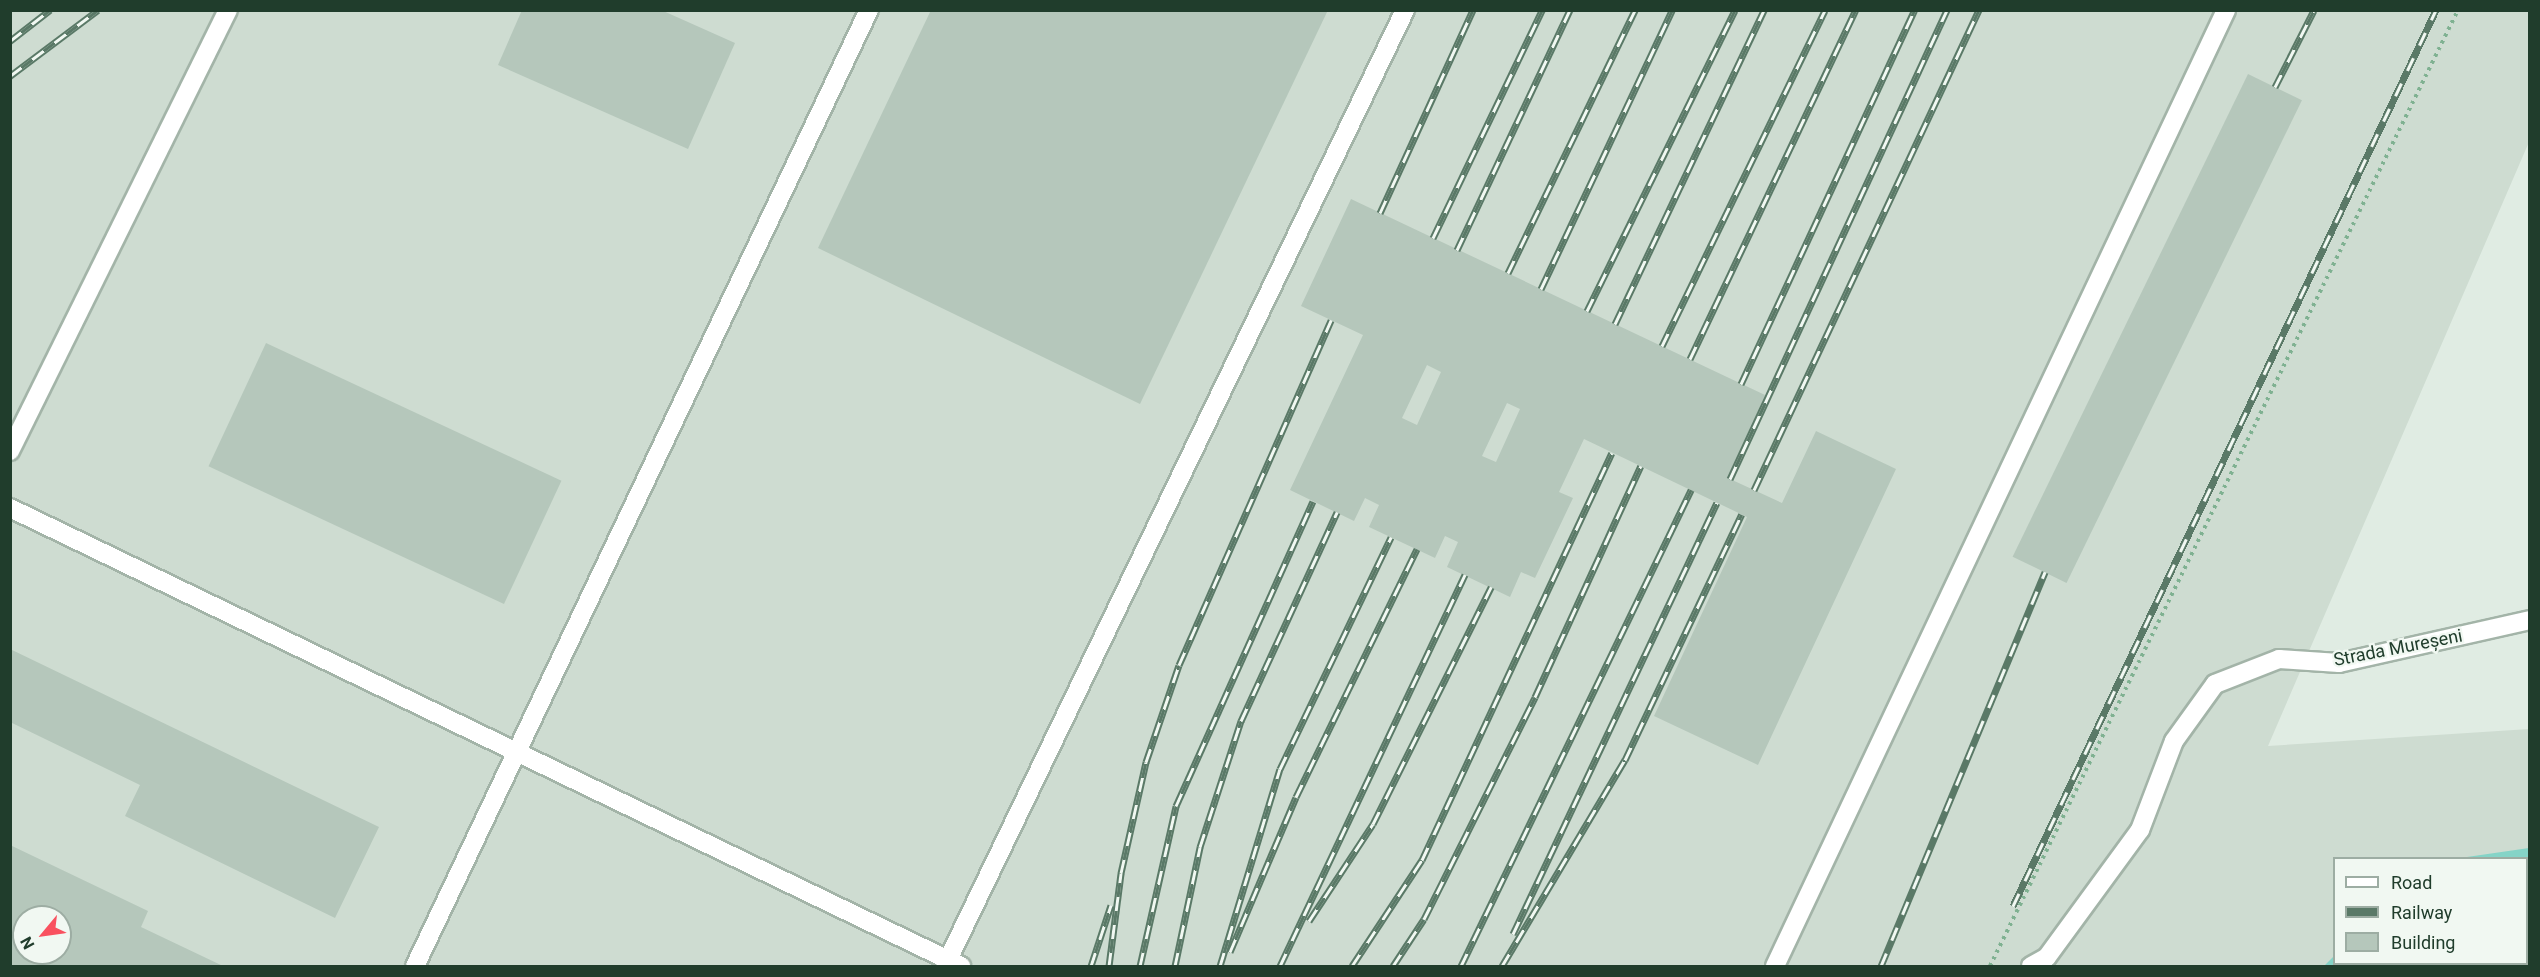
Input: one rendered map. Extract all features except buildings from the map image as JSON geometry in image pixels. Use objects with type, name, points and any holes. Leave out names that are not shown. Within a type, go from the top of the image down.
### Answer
[{"type":"street","points":[[10,451],[228,10]]},
{"type":"street","points":[[415,966],[513,750],[868,10]]},
{"type":"street","points":[[10,508],[951,964],[1405,10]]},
{"type":"street","points":[[1775,966],[2226,10]]},
{"type":"street","name":"Strada Mureșeni","points":[[2031,966],[2060,940],[2140,830],[2174,741],[2215,684],[2279,659],[2338,663],[2529,620]]},
{"type":"path","points":[[1990,966],[2458,10]]},
{"type":"shaded area","points":[[10,11],[2529,11],[2529,142],[2268,746],[2529,729],[2529,966],[11,966]]},
{"type":"water","points":[[2529,848],[2529,966],[2324,966],[2333,957],[2333,965],[2528,965],[2528,857],[2467,857]]},
{"type":"railway","points":[[10,41],[50,10]]},
{"type":"railway","points":[[10,76],[98,10]]},
{"type":"railway","points":[[1380,213],[1473,10]]},
{"type":"railway","points":[[1433,238],[1542,10]]},
{"type":"railway","points":[[1457,250],[1570,10]]},
{"type":"railway","points":[[1508,273],[1635,10]]},
{"type":"railway","points":[[1541,289],[1672,10]]},
{"type":"railway","points":[[1587,311],[1735,10]]},
{"type":"railway","points":[[1615,324],[1764,10]]},
{"type":"railway","points":[[1662,346],[1825,10]]},
{"type":"railway","points":[[1690,359],[1856,10]]},
{"type":"railway","points":[[1741,384],[1915,10]]},
{"type":"railway","points":[[1730,479],[1947,10]]},
{"type":"railway","points":[[1754,490],[1979,10]]},
{"type":"railway","points":[[2275,87],[2314,10]]},
{"type":"railway","points":[[2013,906],[2436,10]]},
{"type":"railway","points":[[1109,966],[1121,873],[1146,762],[1179,665],[1331,320]]},
{"type":"railway","points":[[1352,966],[1422,860],[1612,453]]},
{"type":"railway","points":[[1393,966],[1424,919],[1535,697],[1641,466]]},
{"type":"railway","points":[[1461,966],[1691,490]]},
{"type":"railway","points":[[1140,966],[1176,806],[1313,501]]},
{"type":"railway","points":[[1513,934],[1717,503]]},
{"type":"railway","points":[[1175,966],[1200,847],[1241,721],[1337,512]]},
{"type":"railway","points":[[1502,966],[1625,760],[1742,514]]},
{"type":"railway","points":[[1220,966],[1280,769],[1391,537]]},
{"type":"railway","points":[[1230,952],[1296,797],[1417,549]]},
{"type":"railway","points":[[1881,966],[2045,572]]},
{"type":"railway","points":[[1280,966],[1465,575]]},
{"type":"railway","points":[[1309,921],[1373,824],[1491,587]]},
{"type":"railway","points":[[1091,966],[1111,905]]}]
